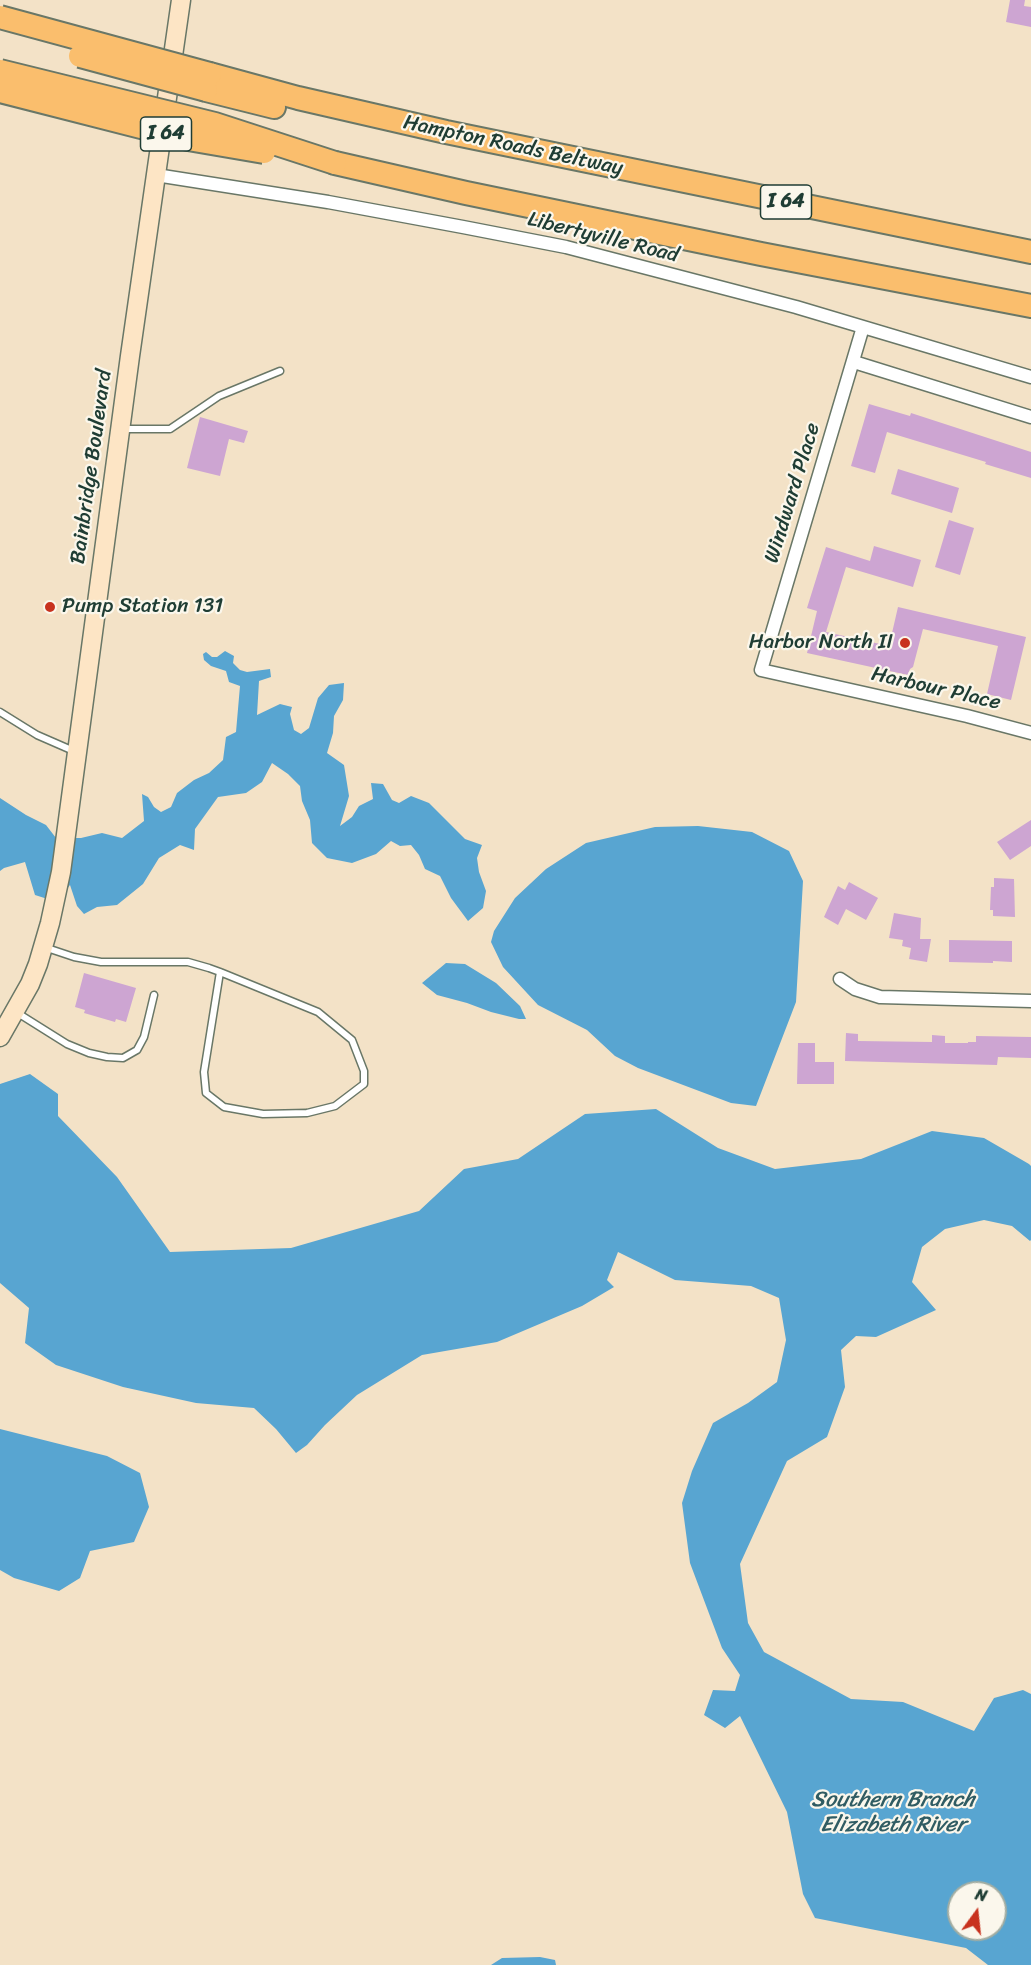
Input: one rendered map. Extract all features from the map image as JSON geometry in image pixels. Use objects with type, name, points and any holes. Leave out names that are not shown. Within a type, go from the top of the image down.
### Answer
[{"type":"highway","name":"Hampton Roads Beltway","points":[[0,17],[208,82],[298,98],[541,152],[1031,252]]},
{"type":"highway","points":[[0,33],[208,82]]},
{"type":"highway","points":[[0,71],[215,124],[335,163]]},
{"type":"highway","name":"I 64","points":[[0,91],[188,139],[335,163],[466,193],[761,254],[1031,306]]},
{"type":"main road","name":"Bainbridge Boulevard","points":[[0,1037],[30,984],[44,946],[61,872],[120,429],[181,0]]},
{"type":"street","name":"Libertyville Road","points":[[156,175],[362,208],[566,247],[796,307],[1031,377]]},
{"type":"street","name":"Windward Place","points":[[761,670],[863,327]]},
{"type":"street","points":[[854,362],[1031,417]]},
{"type":"street","name":"Harbour Place","points":[[761,670],[967,716],[1031,733]]},
{"type":"street","points":[[840,979],[855,989],[880,997],[1031,1001]]},
{"type":"lane","points":[[120,429],[170,429],[219,396],[280,371]]},
{"type":"lane","points":[[0,712],[37,735],[76,753]]},
{"type":"lane","points":[[44,946],[74,957],[101,962],[188,962],[220,972],[318,1012],[352,1040],[364,1071],[364,1084],[335,1106],[307,1113],[262,1114],[224,1107],[206,1093],[204,1072],[220,972]]},
{"type":"lane","points":[[15,1012],[68,1044],[89,1053],[123,1058],[137,1050],[144,1037],[154,995]]},
{"type":"water","points":[[225,651],[234,656],[233,663],[240,670],[247,672],[270,669],[271,677],[259,681],[257,715],[280,704],[292,707],[290,714],[294,730],[301,734],[309,728],[318,698],[329,685],[344,683],[343,700],[334,716],[333,733],[327,753],[344,765],[349,796],[340,826],[352,817],[359,806],[373,799],[371,783],[383,784],[392,800],[399,803],[411,796],[429,803],[465,839],[482,845],[477,858],[486,891],[483,908],[468,921],[451,898],[440,876],[425,869],[419,855],[411,845],[400,846],[391,841],[376,854],[352,863],[327,858],[312,843],[310,820],[302,801],[300,786],[272,763],[262,782],[246,793],[218,797],[195,829],[194,850],[180,845],[159,858],[143,884],[117,905],[97,907],[84,914],[77,906],[70,885],[57,902],[35,895],[25,862],[0,871],[0,798],[46,825],[56,838],[81,838],[102,833],[122,838],[144,821],[142,794],[148,797],[154,807],[161,812],[171,807],[177,793],[194,780],[209,773],[223,760],[226,737],[236,732],[240,686],[229,682],[226,671],[211,666],[204,660],[203,654],[206,652],[212,657],[217,657]]},
{"type":"water","points":[[698,826],[752,832],[789,851],[803,881],[796,1002],[756,1106],[731,1103],[638,1068],[615,1056],[587,1030],[538,1005],[503,967],[491,942],[494,931],[515,898],[546,869],[586,843],[655,827]]},
{"type":"water","points":[[446,963],[465,964],[496,983],[520,1006],[526,1019],[491,1012],[437,995],[422,983]]},
{"type":"water","name":"Southern Branch Elizabeth River","points":[[30,1074],[58,1094],[58,1116],[117,1177],[170,1252],[291,1248],[419,1211],[464,1169],[518,1159],[585,1114],[656,1109],[718,1148],[775,1169],[861,1159],[932,1131],[984,1138],[1029,1164],[1031,1166],[1031,1240],[1012,1226],[984,1220],[945,1229],[922,1247],[912,1282],[936,1310],[876,1337],[856,1336],[841,1350],[845,1387],[827,1437],[787,1461],[740,1564],[748,1623],[764,1652],[851,1699],[903,1702],[974,1731],[994,1698],[1023,1690],[1031,1694],[1031,1965],[988,1965],[966,1948],[815,1918],[803,1894],[787,1812],[740,1716],[725,1728],[704,1715],[713,1690],[735,1691],[740,1675],[722,1648],[690,1563],[682,1503],[692,1471],[713,1423],[748,1403],[777,1382],[786,1340],[779,1298],[751,1286],[675,1280],[618,1252],[607,1280],[614,1287],[582,1306],[497,1342],[422,1355],[357,1395],[296,1453],[254,1408],[196,1403],[123,1387],[56,1365],[25,1343],[29,1308],[0,1283],[0,1084]]},
{"type":"water","points":[[0,1429],[107,1456],[140,1473],[149,1507],[134,1542],[90,1551],[80,1578],[59,1591],[14,1578],[0,1570]]},
{"type":"water","points":[[540,1957],[555,1960],[556,1965],[491,1965],[502,1958]]},
{"type":"building","points":[[1010,0],[1025,0],[1024,6],[1031,7],[1031,27],[1006,22]]},
{"type":"building","points":[[869,404],[910,416],[911,413],[1031,452],[1031,478],[887,432],[875,473],[851,466]]},
{"type":"building","points":[[200,417],[248,431],[244,443],[229,439],[220,476],[187,468]]},
{"type":"building","points":[[898,469],[959,488],[952,513],[891,494]]},
{"type":"building","points":[[949,520],[974,528],[960,575],[935,567]]},
{"type":"building","points":[[874,546],[921,560],[913,587],[846,567],[826,632],[889,646],[898,607],[1026,637],[1011,700],[987,694],[998,646],[923,629],[913,667],[908,675],[807,653],[817,611],[807,608],[826,547],[870,561]]},
{"type":"building","points":[[1031,820],[1031,846],[1010,860],[997,842]]},
{"type":"building","points":[[994,878],[1014,879],[1015,917],[993,916],[993,910],[990,910],[991,887],[994,887]]},
{"type":"building","points":[[849,882],[878,898],[866,920],[846,909],[838,925],[824,917],[838,886],[845,890]]},
{"type":"building","points":[[894,913],[921,918],[920,939],[931,939],[927,962],[909,959],[911,948],[902,946],[903,940],[889,938]]},
{"type":"building","points":[[949,940],[1012,941],[1012,962],[949,962]]},
{"type":"building","points":[[84,973],[136,988],[126,1022],[116,1019],[115,1022],[84,1013],[85,1010],[75,1007]]},
{"type":"building","points":[[846,1033],[858,1034],[858,1041],[932,1042],[932,1035],[945,1036],[945,1043],[976,1042],[976,1036],[1031,1037],[1031,1058],[998,1057],[997,1065],[845,1061]]},
{"type":"building","points":[[798,1043],[815,1043],[815,1062],[834,1062],[834,1084],[797,1084]]},
{"type":"place","name":"Pump Station 131","points":[[50,607]]},
{"type":"place","name":"Harbor North II","points":[[905,643]]}]
